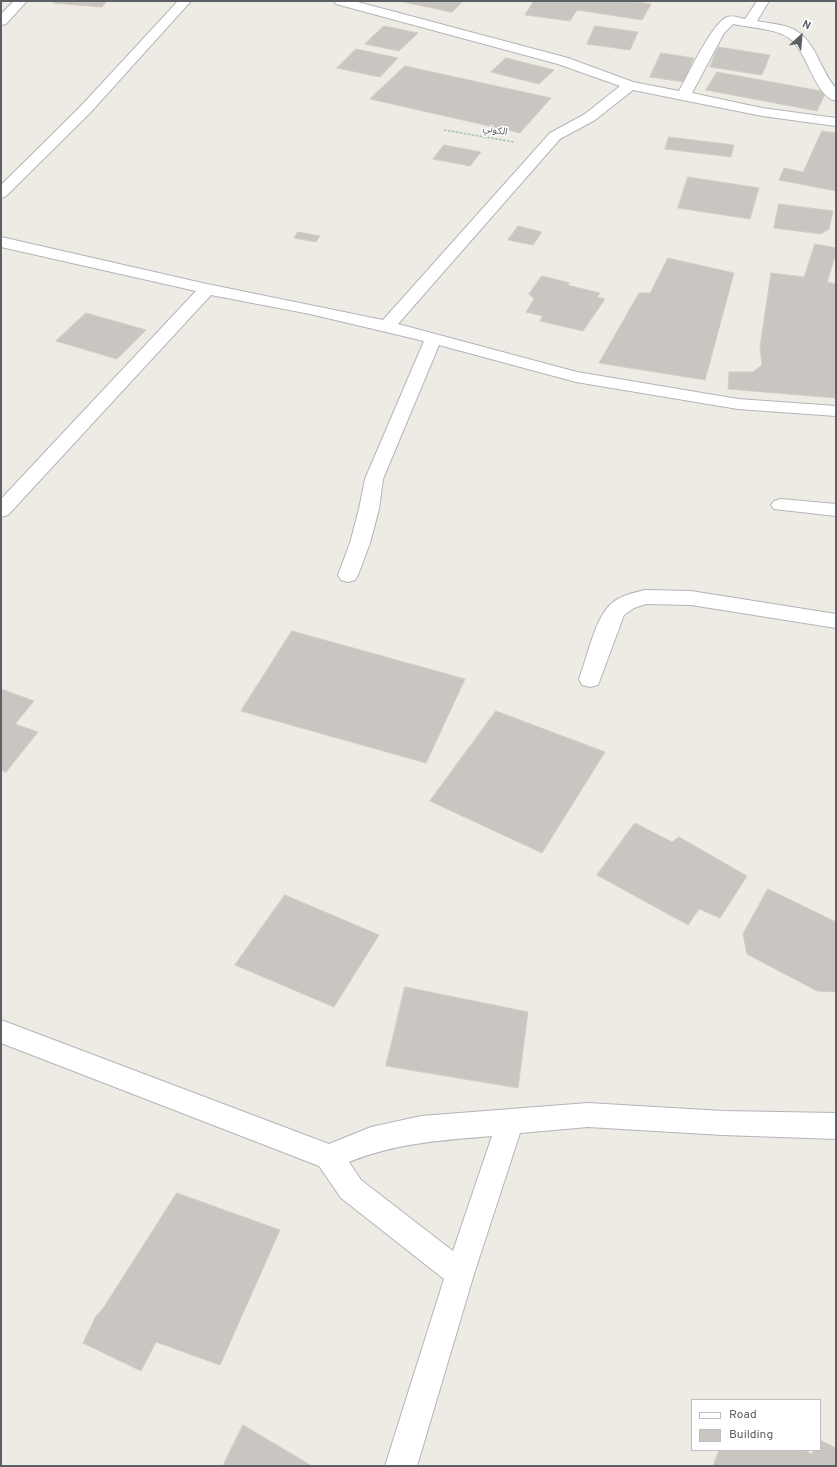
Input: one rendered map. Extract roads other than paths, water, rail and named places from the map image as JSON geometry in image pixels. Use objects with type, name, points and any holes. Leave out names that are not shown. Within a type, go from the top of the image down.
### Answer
[{"type":"street","points":[[1,21],[21,1]]},
{"type":"street","points":[[1,193],[85,110],[185,1]]},
{"type":"street","points":[[340,1],[564,61],[630,85],[762,112],[836,122]]},
{"type":"street","points":[[749,23],[763,1]]},
{"type":"street","points":[[683,97],[718,32],[725,23],[731,20],[783,30],[794,35],[806,48],[823,82],[836,97]]},
{"type":"street","points":[[386,326],[559,132],[590,117],[630,85]]},
{"type":"street","points":[[1,242],[207,290],[310,309],[386,326],[576,377],[738,404],[836,411]]},
{"type":"street","points":[[1,511],[207,290]]},
{"type":"street","points":[[348,575],[369,509],[374,479],[433,339]]},
{"type":"street","points":[[781,505],[836,510]]},
{"type":"street","points":[[590,679],[608,627],[616,611],[627,603],[645,598],[691,598],[836,621]]},
{"type":"street","points":[[1,1031],[329,1157],[351,1189],[460,1274]]},
{"type":"street","points":[[329,1157],[371,1140],[421,1129],[588,1115],[723,1123],[836,1126]]},
{"type":"street","points":[[401,1466],[460,1274],[510,1122]]}]
